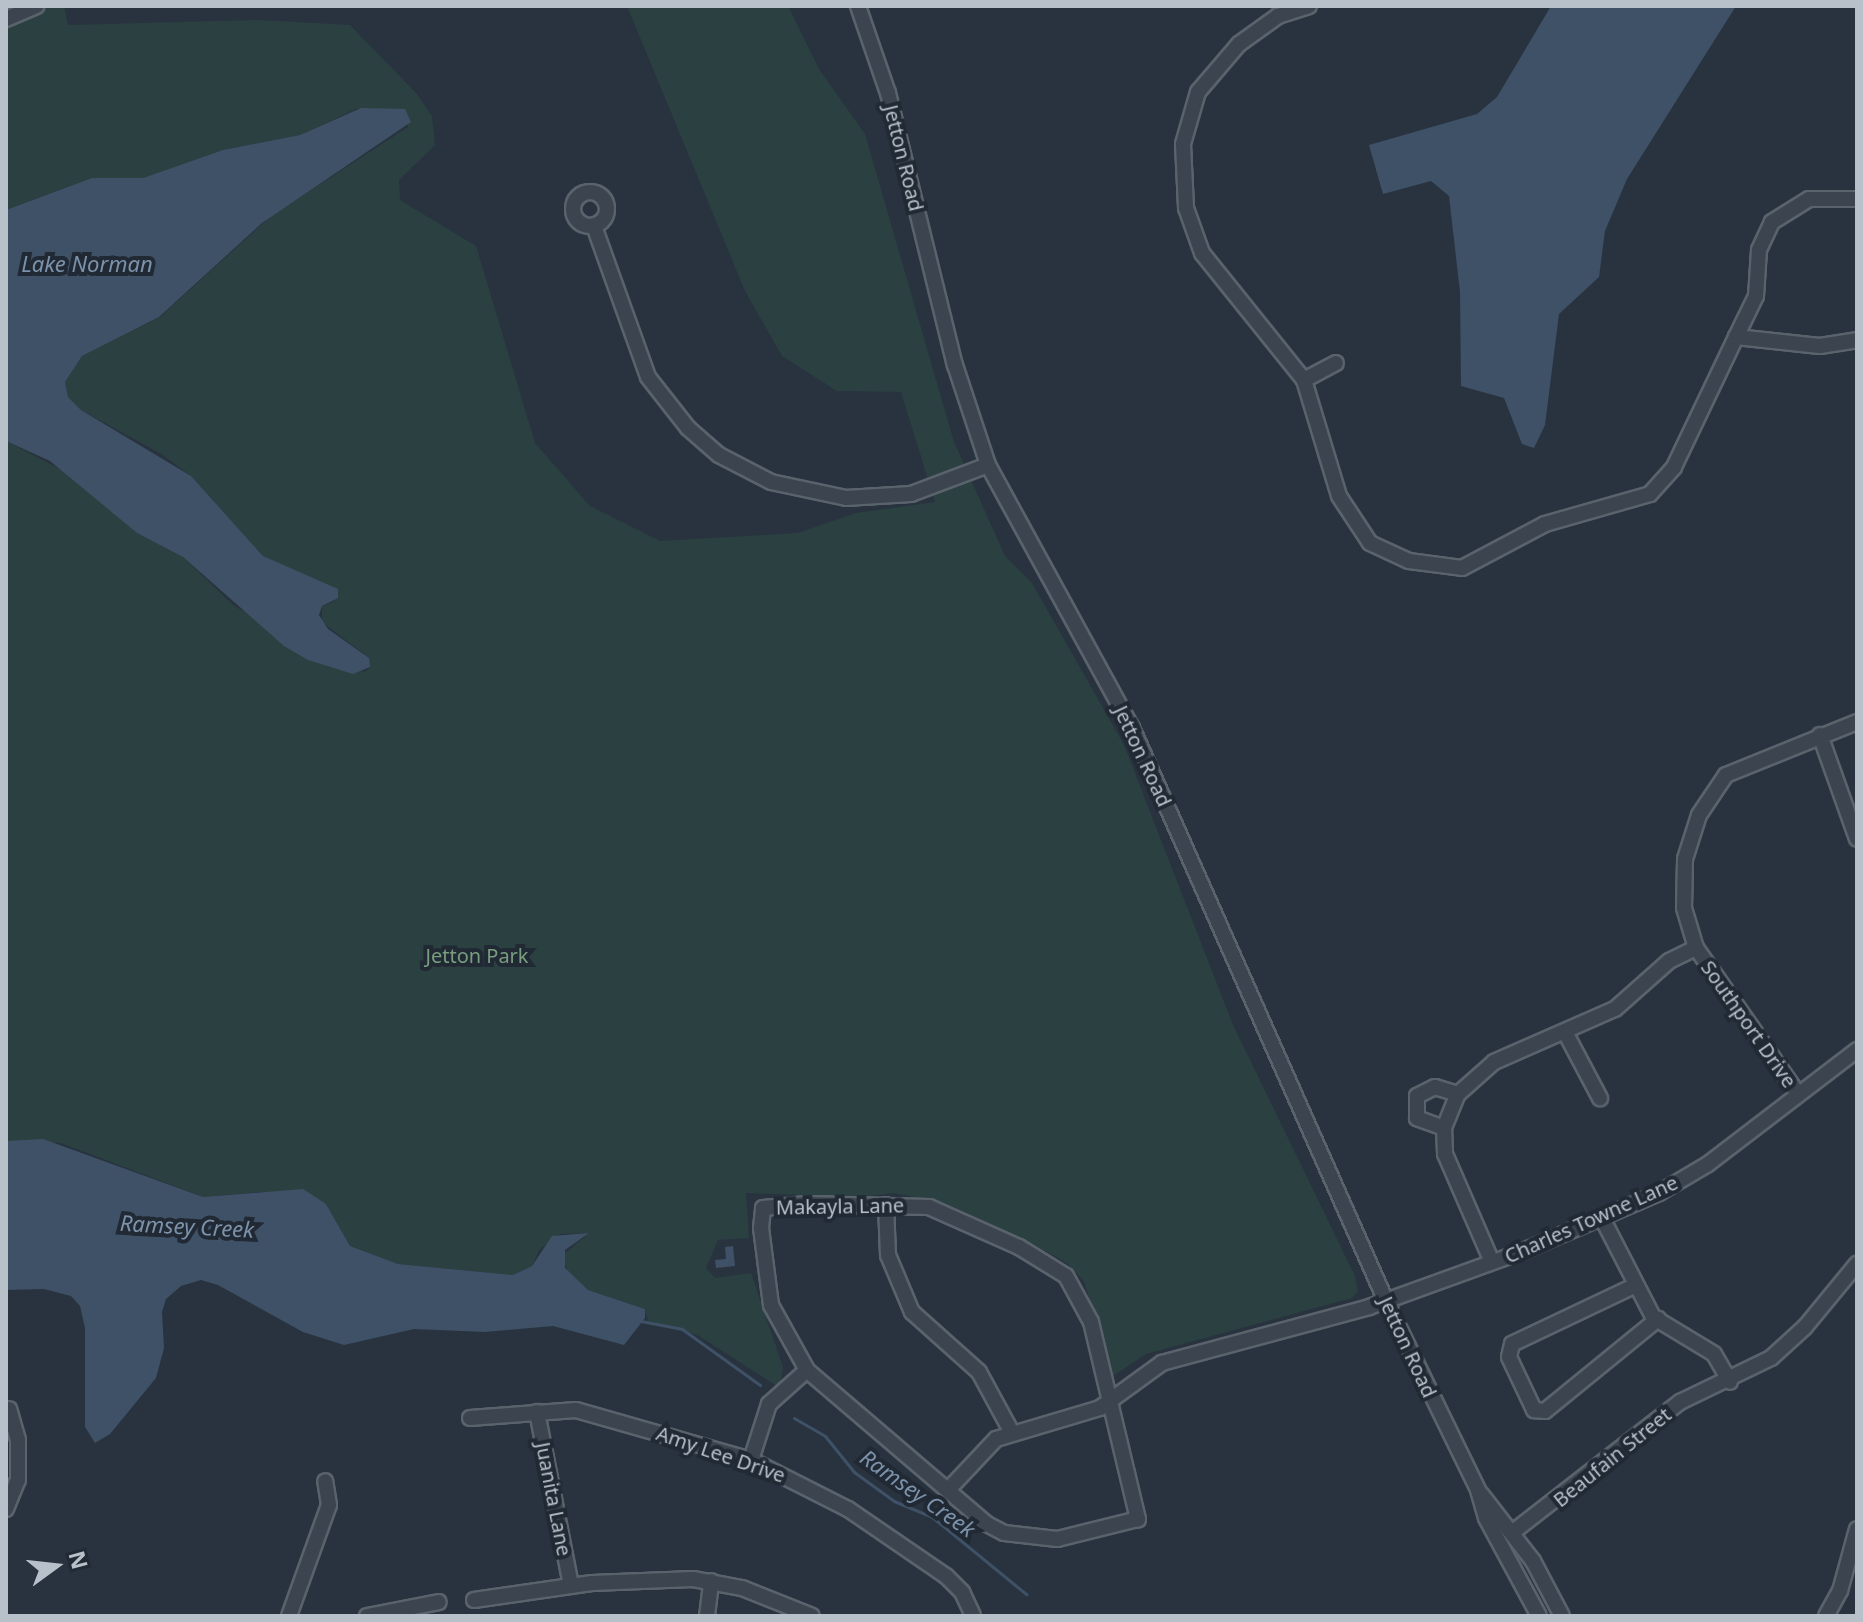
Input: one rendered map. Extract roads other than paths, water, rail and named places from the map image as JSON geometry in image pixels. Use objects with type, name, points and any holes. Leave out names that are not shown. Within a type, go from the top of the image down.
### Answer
[{"type":"street","points":[[6,19],[36,6]]},
{"type":"street","name":"Jetton Road","points":[[858,6],[888,93],[955,365],[988,465],[1132,728],[1385,1299],[1478,1490],[1486,1518],[1539,1616]]},
{"type":"street","points":[[1309,6],[1266,23],[1226,55],[1198,92],[1183,144],[1186,208],[1193,238],[1304,380],[1339,496],[1360,533],[1395,557],[1455,569],[1482,560],[1545,524],[1636,500],[1661,485],[1684,448],[1756,296],[1759,250],[1772,222],[1809,199],[1857,199]]},
{"type":"street","points":[[594,226],[648,377],[688,428],[719,455],[771,482],[855,498],[911,494],[988,465]]},
{"type":"street","points":[[1736,337],[1820,346],[1857,340]]},
{"type":"street","points":[[1304,380],[1336,363]]},
{"type":"street","name":"Southport Drive","points":[[1798,1094],[1696,948],[1684,908],[1684,873],[1707,798],[1734,768],[1857,722]]},
{"type":"street","points":[[1820,735],[1857,839]]},
{"type":"street","points":[[1492,1262],[1448,1164],[1444,1128],[1458,1094],[1494,1062],[1615,1009],[1669,961],[1696,948]]},
{"type":"street","points":[[1565,1032],[1600,1098]]},
{"type":"street","name":"Charles Towne Lane","points":[[1011,1431],[1100,1408],[1162,1363],[1287,1331],[1385,1299],[1492,1262],[1602,1218],[1708,1164],[1857,1050]]},
{"type":"street","points":[[1444,1128],[1417,1118],[1417,1096],[1435,1087],[1458,1094]]},
{"type":"street","points":[[886,1205],[888,1255],[912,1312],[979,1372],[1011,1431],[984,1447],[948,1490]]},
{"type":"street","name":"Makayla Lane","points":[[886,1205],[929,1207],[954,1215],[1045,1260],[1066,1276],[1091,1322],[1138,1519],[1057,1539],[1021,1538],[987,1524],[807,1370],[771,1305],[763,1208],[886,1205]]},
{"type":"street","points":[[1602,1218],[1634,1286],[1658,1319],[1714,1354],[1730,1382]]},
{"type":"street","name":"Beaufain Street","points":[[1513,1532],[1669,1409],[1730,1382],[1771,1358],[1805,1327],[1857,1264]]},
{"type":"street","points":[[1634,1286],[1512,1344],[1509,1357],[1534,1410],[1545,1411],[1658,1319]]},
{"type":"street","points":[[751,1460],[769,1404],[807,1370]]},
{"type":"street","points":[[6,1509],[18,1480],[18,1440],[9,1409]]},
{"type":"street","name":"Amy Lee Drive","points":[[470,1418],[537,1412],[600,1415],[751,1460],[848,1509],[946,1576],[962,1592],[973,1616]]},
{"type":"street","name":"Juanita Lane","points":[[537,1412],[571,1586]]},
{"type":"street","points":[[289,1616],[329,1505],[325,1481]]},
{"type":"street","name":"Jetton Road","points":[[1478,1490],[1513,1532],[1562,1616]]},
{"type":"street","points":[[1826,1616],[1840,1591],[1857,1529]]},
{"type":"street","points":[[474,1600],[642,1578],[711,1581],[812,1616]]},
{"type":"street","points":[[707,1616],[711,1581]]},
{"type":"street","points":[[367,1616],[439,1602]]},
{"type":"water","points":[[1551,6],[1736,6],[1627,179],[1605,231],[1599,277],[1559,314],[1545,425],[1534,448],[1522,444],[1504,398],[1461,386],[1460,292],[1449,196],[1431,181],[1383,194],[1369,145],[1477,114],[1497,97]]},
{"type":"water","name":"Lake Norman","points":[[361,108],[405,109],[411,122],[262,223],[159,317],[82,356],[65,382],[68,397],[81,410],[191,476],[263,556],[338,589],[338,598],[322,606],[319,615],[328,629],[369,658],[370,667],[353,674],[308,660],[284,646],[183,557],[137,533],[50,461],[6,441],[6,210],[92,178],[143,178],[223,150],[300,135]]},
{"type":"water","points":[[43,1139],[203,1197],[303,1189],[326,1204],[350,1246],[398,1264],[513,1275],[532,1266],[552,1236],[589,1233],[565,1250],[565,1268],[588,1290],[645,1309],[645,1318],[624,1345],[553,1326],[485,1332],[414,1329],[344,1345],[303,1332],[218,1285],[201,1280],[181,1286],[166,1299],[162,1312],[164,1348],[156,1378],[110,1434],[95,1443],[85,1427],[85,1328],[80,1306],[71,1296],[44,1289],[6,1290],[6,1141]]},
{"type":"water","points":[[733,1246],[735,1266],[716,1268],[715,1260],[726,1259],[725,1247]]},
{"type":"waterway","name":"Ramsey Creek","points":[[641,1321],[682,1329],[760,1385]]},
{"type":"waterway","name":"Ramsey Creek","points":[[794,1418],[825,1436],[854,1472],[894,1501],[932,1517],[1026,1594]]},
{"type":"park label","name":"Jetton Park","points":[[477,955]]}]
